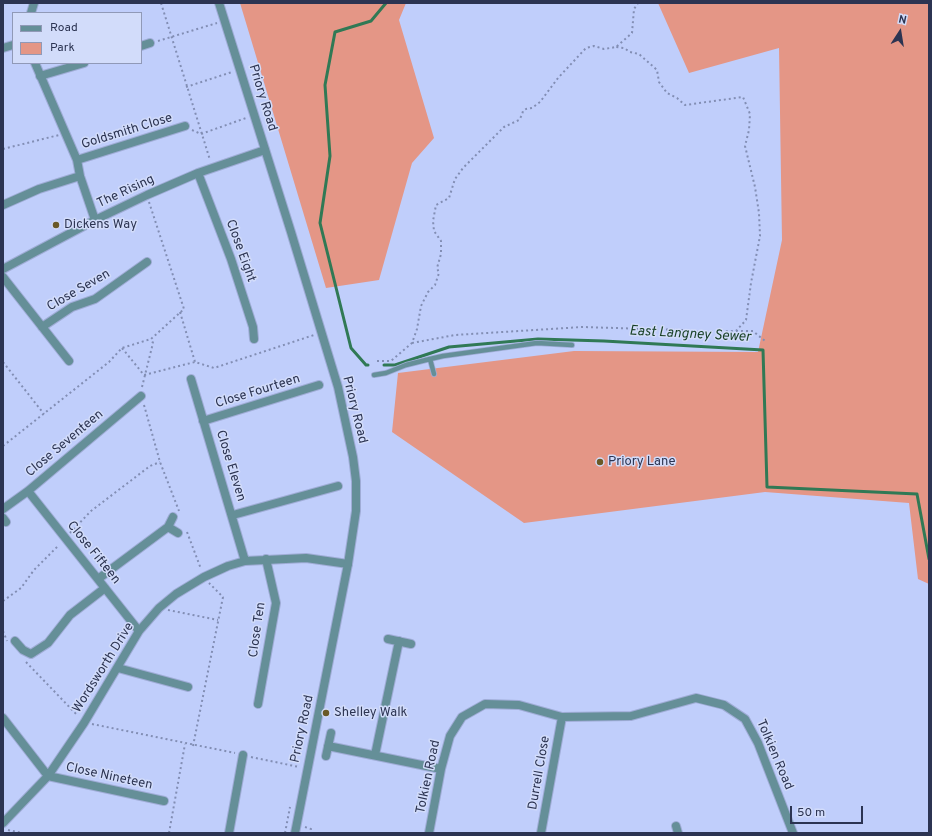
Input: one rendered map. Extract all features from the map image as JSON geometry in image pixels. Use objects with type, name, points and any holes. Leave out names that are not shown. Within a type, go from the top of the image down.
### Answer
[{"type":"street","name":"Priory Road","points":[[220,3],[338,388],[353,457],[356,481],[356,511],[348,564],[295,833]]},
{"type":"street","points":[[142,46],[150,43]]},
{"type":"street","points":[[35,64],[77,160],[80,176],[95,220]]},
{"type":"street","points":[[40,76],[81,64]]},
{"type":"street","name":"Goldsmith Close","points":[[77,160],[185,126]]},
{"type":"street","name":"The Rising","points":[[3,269],[95,220],[147,195],[198,173],[265,150]]},
{"type":"street","name":"Close Eight","points":[[198,173],[232,259],[253,327],[254,339]]},
{"type":"street","points":[[3,205],[39,188],[80,176]]},
{"type":"street","name":"Close Seven","points":[[42,327],[72,307],[95,299],[147,262]]},
{"type":"street","points":[[3,277],[69,361]]},
{"type":"street","name":"Close Eleven","points":[[191,379],[245,561]]},
{"type":"street","name":"Close Fourteen","points":[[204,421],[319,385]]},
{"type":"street","name":"Close Seventeen","points":[[3,509],[28,491],[141,396]]},
{"type":"street","points":[[232,515],[338,486]]},
{"type":"street","name":"Close Fifteen","points":[[28,491],[139,631]]},
{"type":"street","points":[[98,579],[168,527],[176,515]]},
{"type":"street","points":[[168,527],[178,533]]},
{"type":"street","name":"Wordsworth Drive","points":[[3,823],[48,776],[84,723],[139,631],[159,608],[176,594],[204,577],[228,566],[245,561],[306,558],[348,564]]},
{"type":"street","name":"Close Ten","points":[[258,704],[276,603],[266,559]]},
{"type":"street","points":[[13,643],[31,654],[48,648],[48,643],[70,614],[105,588]]},
{"type":"street","points":[[388,639],[411,644]]},
{"type":"street","points":[[375,755],[399,641]]},
{"type":"street","points":[[118,668],[188,687]]},
{"type":"street","name":"Tolkien Road","points":[[429,833],[441,769],[450,736],[462,716],[485,704],[519,705],[562,716],[631,716],[696,698],[724,705],[746,719],[758,743],[793,833]]},
{"type":"street","name":"Durrell Close","points":[[541,833],[562,716]]},
{"type":"street","points":[[3,718],[48,776]]},
{"type":"street","points":[[326,756],[331,733]]},
{"type":"street","points":[[328,746],[441,769]]},
{"type":"street","points":[[229,833],[243,755]]},
{"type":"street","name":"Close Nineteen","points":[[48,776],[164,801]]},
{"type":"lane","points":[[374,375],[386,373],[406,365],[443,356],[537,343],[572,346]]},
{"type":"lane","points":[[430,359],[434,374]]},
{"type":"path","points":[[161,3],[186,87],[213,169]]},
{"type":"path","points":[[616,47],[632,33],[634,9],[638,3]]},
{"type":"path","points":[[150,43],[225,20]]},
{"type":"path","points":[[412,343],[417,329],[421,306],[428,292],[435,285],[439,273],[437,268],[441,254],[441,241],[434,231],[433,221],[436,205],[449,198],[455,179],[463,168],[504,126],[519,120],[522,116],[522,111],[532,108],[540,102],[558,78],[586,48],[594,46],[604,49],[616,47],[624,48],[630,52],[640,54],[657,70],[659,82],[667,94],[677,98],[685,105],[743,97],[750,114],[749,130],[745,146],[755,186],[759,213],[760,236],[746,320],[736,330]]},
{"type":"path","points":[[186,87],[240,69]]},
{"type":"path","points":[[185,126],[201,134],[255,115]]},
{"type":"path","points":[[3,149],[66,134]]},
{"type":"path","points":[[3,446],[110,362],[122,348],[151,339],[184,310],[147,195]]},
{"type":"path","points":[[180,312],[195,362]]},
{"type":"path","points":[[377,361],[391,361],[412,343],[455,334],[582,327],[682,330],[701,332],[736,330],[753,331],[765,340]]},
{"type":"path","points":[[144,375],[195,362],[214,368],[320,333]]},
{"type":"path","points":[[151,339],[153,343],[144,375],[141,396],[176,515]]},
{"type":"path","points":[[122,348],[144,375]]},
{"type":"path","points":[[3,362],[44,414]]},
{"type":"path","points":[[3,601],[21,588],[34,570],[91,511],[150,466],[160,462]]},
{"type":"path","points":[[184,527],[204,577],[223,597],[193,746]]},
{"type":"path","points":[[159,608],[218,620]]},
{"type":"path","points":[[3,631],[4,639],[13,643]]},
{"type":"path","points":[[26,661],[84,723],[307,769]]},
{"type":"path","points":[[169,833],[185,744]]},
{"type":"path","points":[[3,829],[22,833]]},
{"type":"green space","points":[[240,3],[406,3],[399,20],[434,138],[412,163],[379,280],[326,288]]},
{"type":"green space","points":[[658,3],[929,3],[929,584],[918,579],[909,503],[765,492],[524,523],[392,432],[398,373],[574,351],[758,352],[782,240],[779,48],[689,73]]},
{"type":"waterway","name":"East Langney Sewer","points":[[368,365],[366,365],[351,348],[320,223],[330,156],[325,85],[335,32],[371,21],[386,3]]},
{"type":"waterway","name":"East Langney Sewer","points":[[384,365],[395,365],[449,347],[538,339],[604,341],[763,350],[767,487],[917,494],[929,559]]},
{"type":"place","name":"Dickens Way","points":[[56,225]]},
{"type":"place","name":"Priory Lane","points":[[600,462]]},
{"type":"place","name":"Shelley Walk","points":[[326,713]]}]
